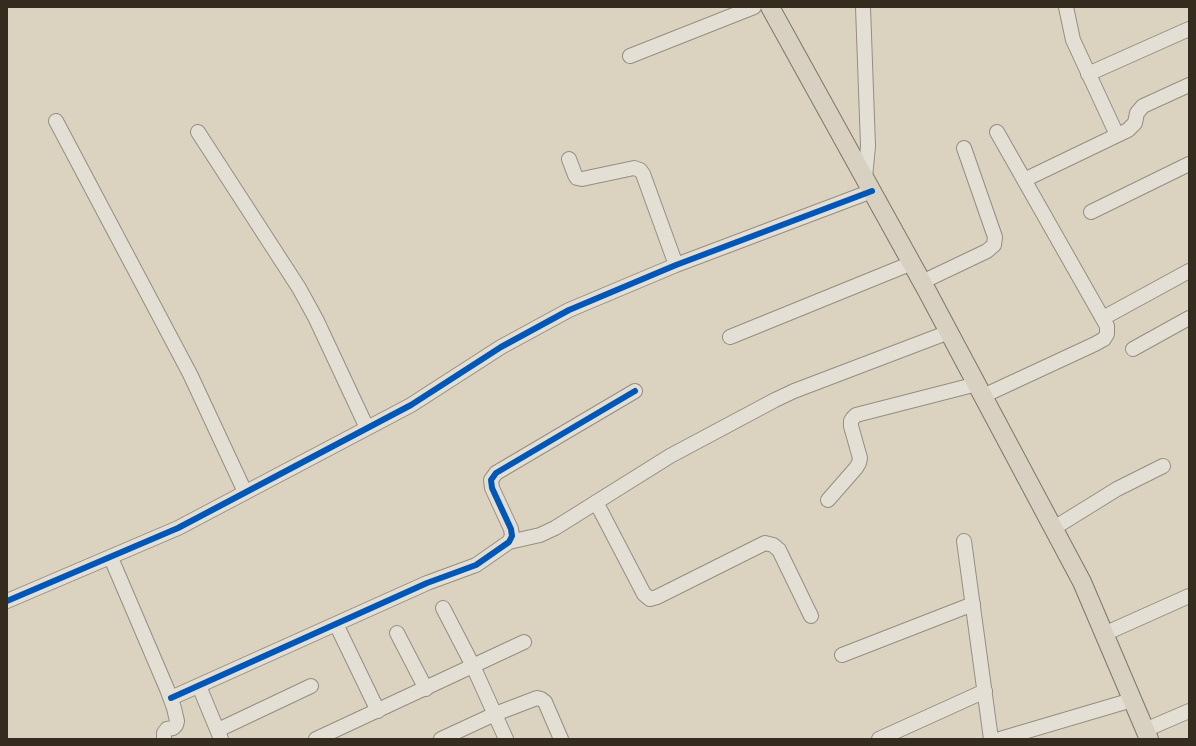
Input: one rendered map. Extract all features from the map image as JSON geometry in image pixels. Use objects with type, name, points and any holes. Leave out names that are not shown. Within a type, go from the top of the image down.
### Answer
[{"type":"main road","points":[[770,7],[912,263],[1082,582],[1147,735]]},
{"type":"street","points":[[630,56],[754,7]]},
{"type":"street","points":[[7,601],[111,558],[178,528],[411,405],[501,348],[568,310],[868,185],[863,7]]},
{"type":"street","points":[[1066,7],[1073,40],[1117,135]]},
{"type":"street","points":[[1088,74],[1189,29]]},
{"type":"street","points":[[1024,180],[1133,126],[1137,113],[1143,106],[1189,85]]},
{"type":"street","points":[[56,121],[190,374],[245,492]]},
{"type":"street","points":[[198,132],[299,288],[316,319],[367,428]]},
{"type":"street","points":[[828,500],[859,463],[860,458],[851,426],[851,421],[856,415],[980,390],[1095,344],[1104,339],[1107,334],[1108,326],[997,132]]},
{"type":"street","points":[[922,282],[987,251],[994,245],[995,237],[964,148]]},
{"type":"street","points":[[569,159],[575,175],[577,178],[582,179],[634,168],[640,170],[643,174],[676,265]]},
{"type":"street","points":[[1091,212],[1189,164]]},
{"type":"street","points":[[730,337],[912,263]]},
{"type":"street","points":[[1103,318],[1189,271]]},
{"type":"street","points":[[1133,350],[1189,318]]},
{"type":"street","points":[[171,698],[427,583],[476,565],[509,542],[540,535],[555,528],[670,456],[794,391],[949,332]]},
{"type":"street","points":[[509,542],[512,536],[511,529],[492,488],[491,480],[496,473],[635,391]]},
{"type":"street","points":[[1054,528],[1117,489],[1163,466]]},
{"type":"street","points":[[596,502],[644,594],[650,599],[657,597],[765,543],[773,545],[779,550],[811,616]]},
{"type":"street","points":[[964,541],[991,739]]},
{"type":"street","points":[[111,558],[171,698],[177,721],[173,728],[167,729],[164,733],[164,739]]},
{"type":"street","points":[[1104,634],[1189,596]]},
{"type":"street","points":[[842,655],[973,604]]},
{"type":"street","points":[[443,608],[474,666],[506,739]]},
{"type":"street","points":[[336,624],[378,711]]},
{"type":"street","points":[[397,633],[426,689]]},
{"type":"street","points":[[316,739],[524,642]]},
{"type":"street","points":[[198,686],[220,734],[311,686]]},
{"type":"street","points":[[878,739],[985,691]]},
{"type":"street","points":[[441,739],[495,714],[537,698],[546,702],[561,739]]},
{"type":"street","points":[[1000,739],[1132,700]]},
{"type":"street","points":[[1147,735],[1189,711]]},
{"type":"cycle path","points":[[7,601],[178,528],[411,405],[501,347],[569,310],[676,265],[872,191]]},
{"type":"cycle path","points":[[171,698],[427,583],[476,565],[509,542],[512,536],[511,529],[492,488],[491,480],[496,473],[635,391]]}]
